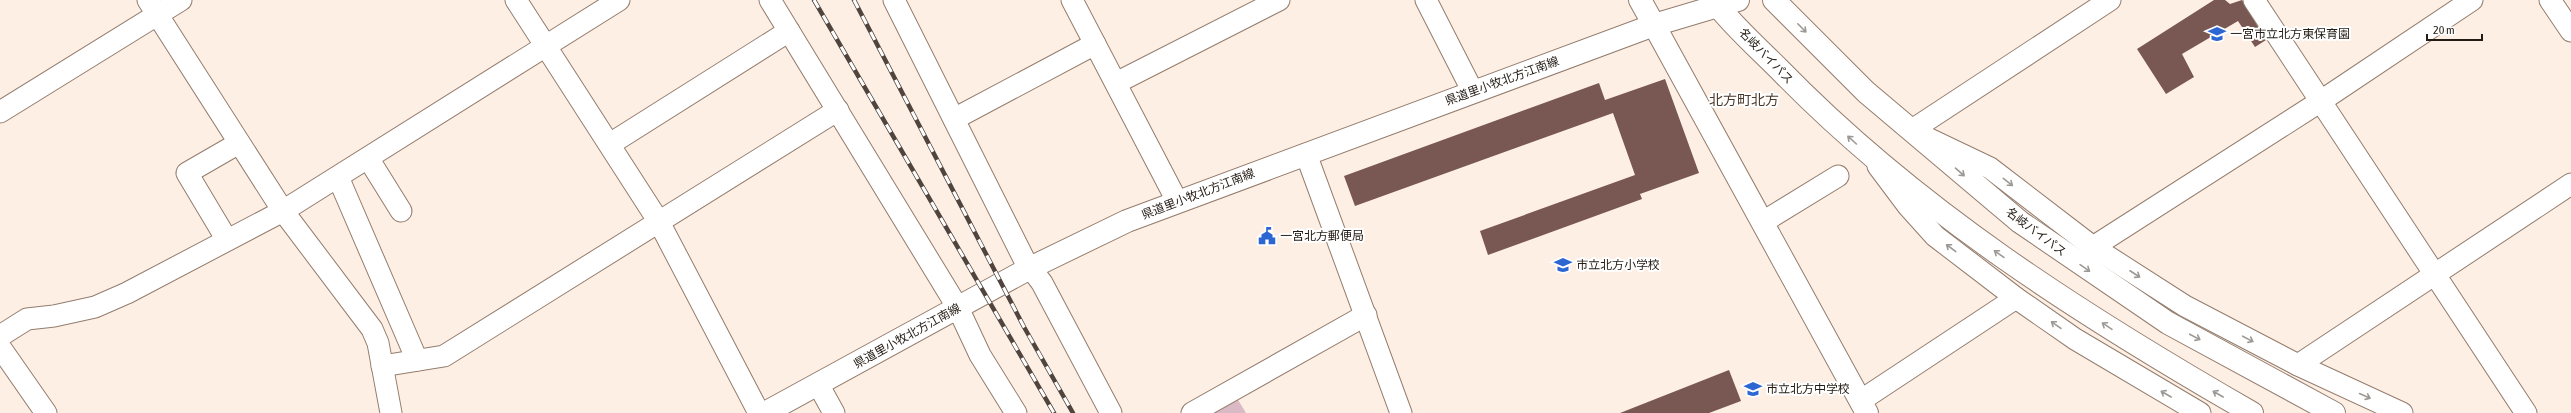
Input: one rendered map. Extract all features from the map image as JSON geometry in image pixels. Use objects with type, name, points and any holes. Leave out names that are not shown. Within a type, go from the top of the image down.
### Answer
[{"type":"main road","points":[[1640,0],[1864,407]]},
{"type":"main road","name":"県道里小牧北方江南線","points":[[765,413],[1030,268],[1120,224],[1177,201],[1654,25],[1715,3],[1738,0]]},
{"type":"main road","name":"名岐バイパス","points":[[1774,0],[1866,92],[2020,222],[2093,274],[2168,323],[2334,413]]},
{"type":"main road","name":"名岐バイパス","points":[[1715,3],[1819,110],[1871,157],[1937,210],[2149,354],[2252,413]]},
{"type":"street","points":[[0,112],[153,8],[181,0]]},
{"type":"street","points":[[516,0],[545,47],[610,144],[658,222],[759,413]]},
{"type":"street","points":[[0,336],[27,319],[54,316],[101,304],[127,293],[283,212],[619,0]]},
{"type":"street","points":[[770,0],[958,308],[980,355],[1016,413]]},
{"type":"street","points":[[894,0],[1030,268],[1042,283],[1111,413]]},
{"type":"street","points":[[1072,0],[1177,201]]},
{"type":"street","points":[[1116,83],[1279,0]]},
{"type":"street","points":[[1426,0],[1474,92]]},
{"type":"street","points":[[1912,130],[2110,0]]},
{"type":"street","points":[[2254,0],[2526,413]]},
{"type":"street","points":[[2093,247],[2321,101],[2472,0]]},
{"type":"street","points":[[2550,0],[2571,31]]},
{"type":"street","points":[[153,8],[283,212],[366,320],[378,343],[390,413]]},
{"type":"street","points":[[610,144],[789,31]]},
{"type":"street","points":[[954,119],[1095,44]]},
{"type":"street","points":[[382,366],[444,356],[838,110]]},
{"type":"street","points":[[1912,130],[1990,168],[2093,247],[2185,306],[2298,365],[2402,413]]},
{"type":"street","points":[[228,240],[188,173],[239,143]]},
{"type":"street","points":[[1306,154],[1401,413]]},
{"type":"street","points":[[1871,157],[1908,206],[1935,236],[2016,298],[2117,365],[2200,413]]},
{"type":"street","points":[[368,158],[401,212]]},
{"type":"street","points":[[1763,222],[1838,176]]},
{"type":"street","points":[[338,177],[418,360]]},
{"type":"street","points":[[2298,365],[2571,184]]},
{"type":"street","points":[[1864,407],[2016,298]]},
{"type":"street","points":[[1192,413],[1366,315]]},
{"type":"street","points":[[0,348],[46,413]]},
{"type":"street","points":[[818,384],[834,413]]},
{"type":"shaded area","points":[[1235,395],[1246,413],[1204,413]]},
{"type":"building","points":[[2214,0],[2225,0],[2230,4],[2242,0],[2266,40],[2255,47],[2238,21],[2182,54],[2194,77],[2166,94],[2137,49]]},
{"type":"building","points":[[1665,79],[1699,173],[1640,194],[1642,199],[1488,255],[1480,231],[1635,175],[1613,113],[1355,206],[1344,176],[1599,83],[1605,100]]},
{"type":"building","points":[[1729,370],[1741,401],[1709,413],[1620,413]]},
{"type":"railway","points":[[814,0],[1054,413]]},
{"type":"railway","points":[[854,0],[1024,327],[1073,413]]},
{"type":"place","name":"一宮市立北方東保育園","points":[[2217,34]]},
{"type":"place","name":"一宮北方郵便局","points":[[1267,236]]},
{"type":"place","name":"市立北方小学校","points":[[1563,265]]},
{"type":"place","name":"市立北方中学校","points":[[1753,389]]},
{"type":"district","name":"北方町北方","points":[[1744,100]]}]
